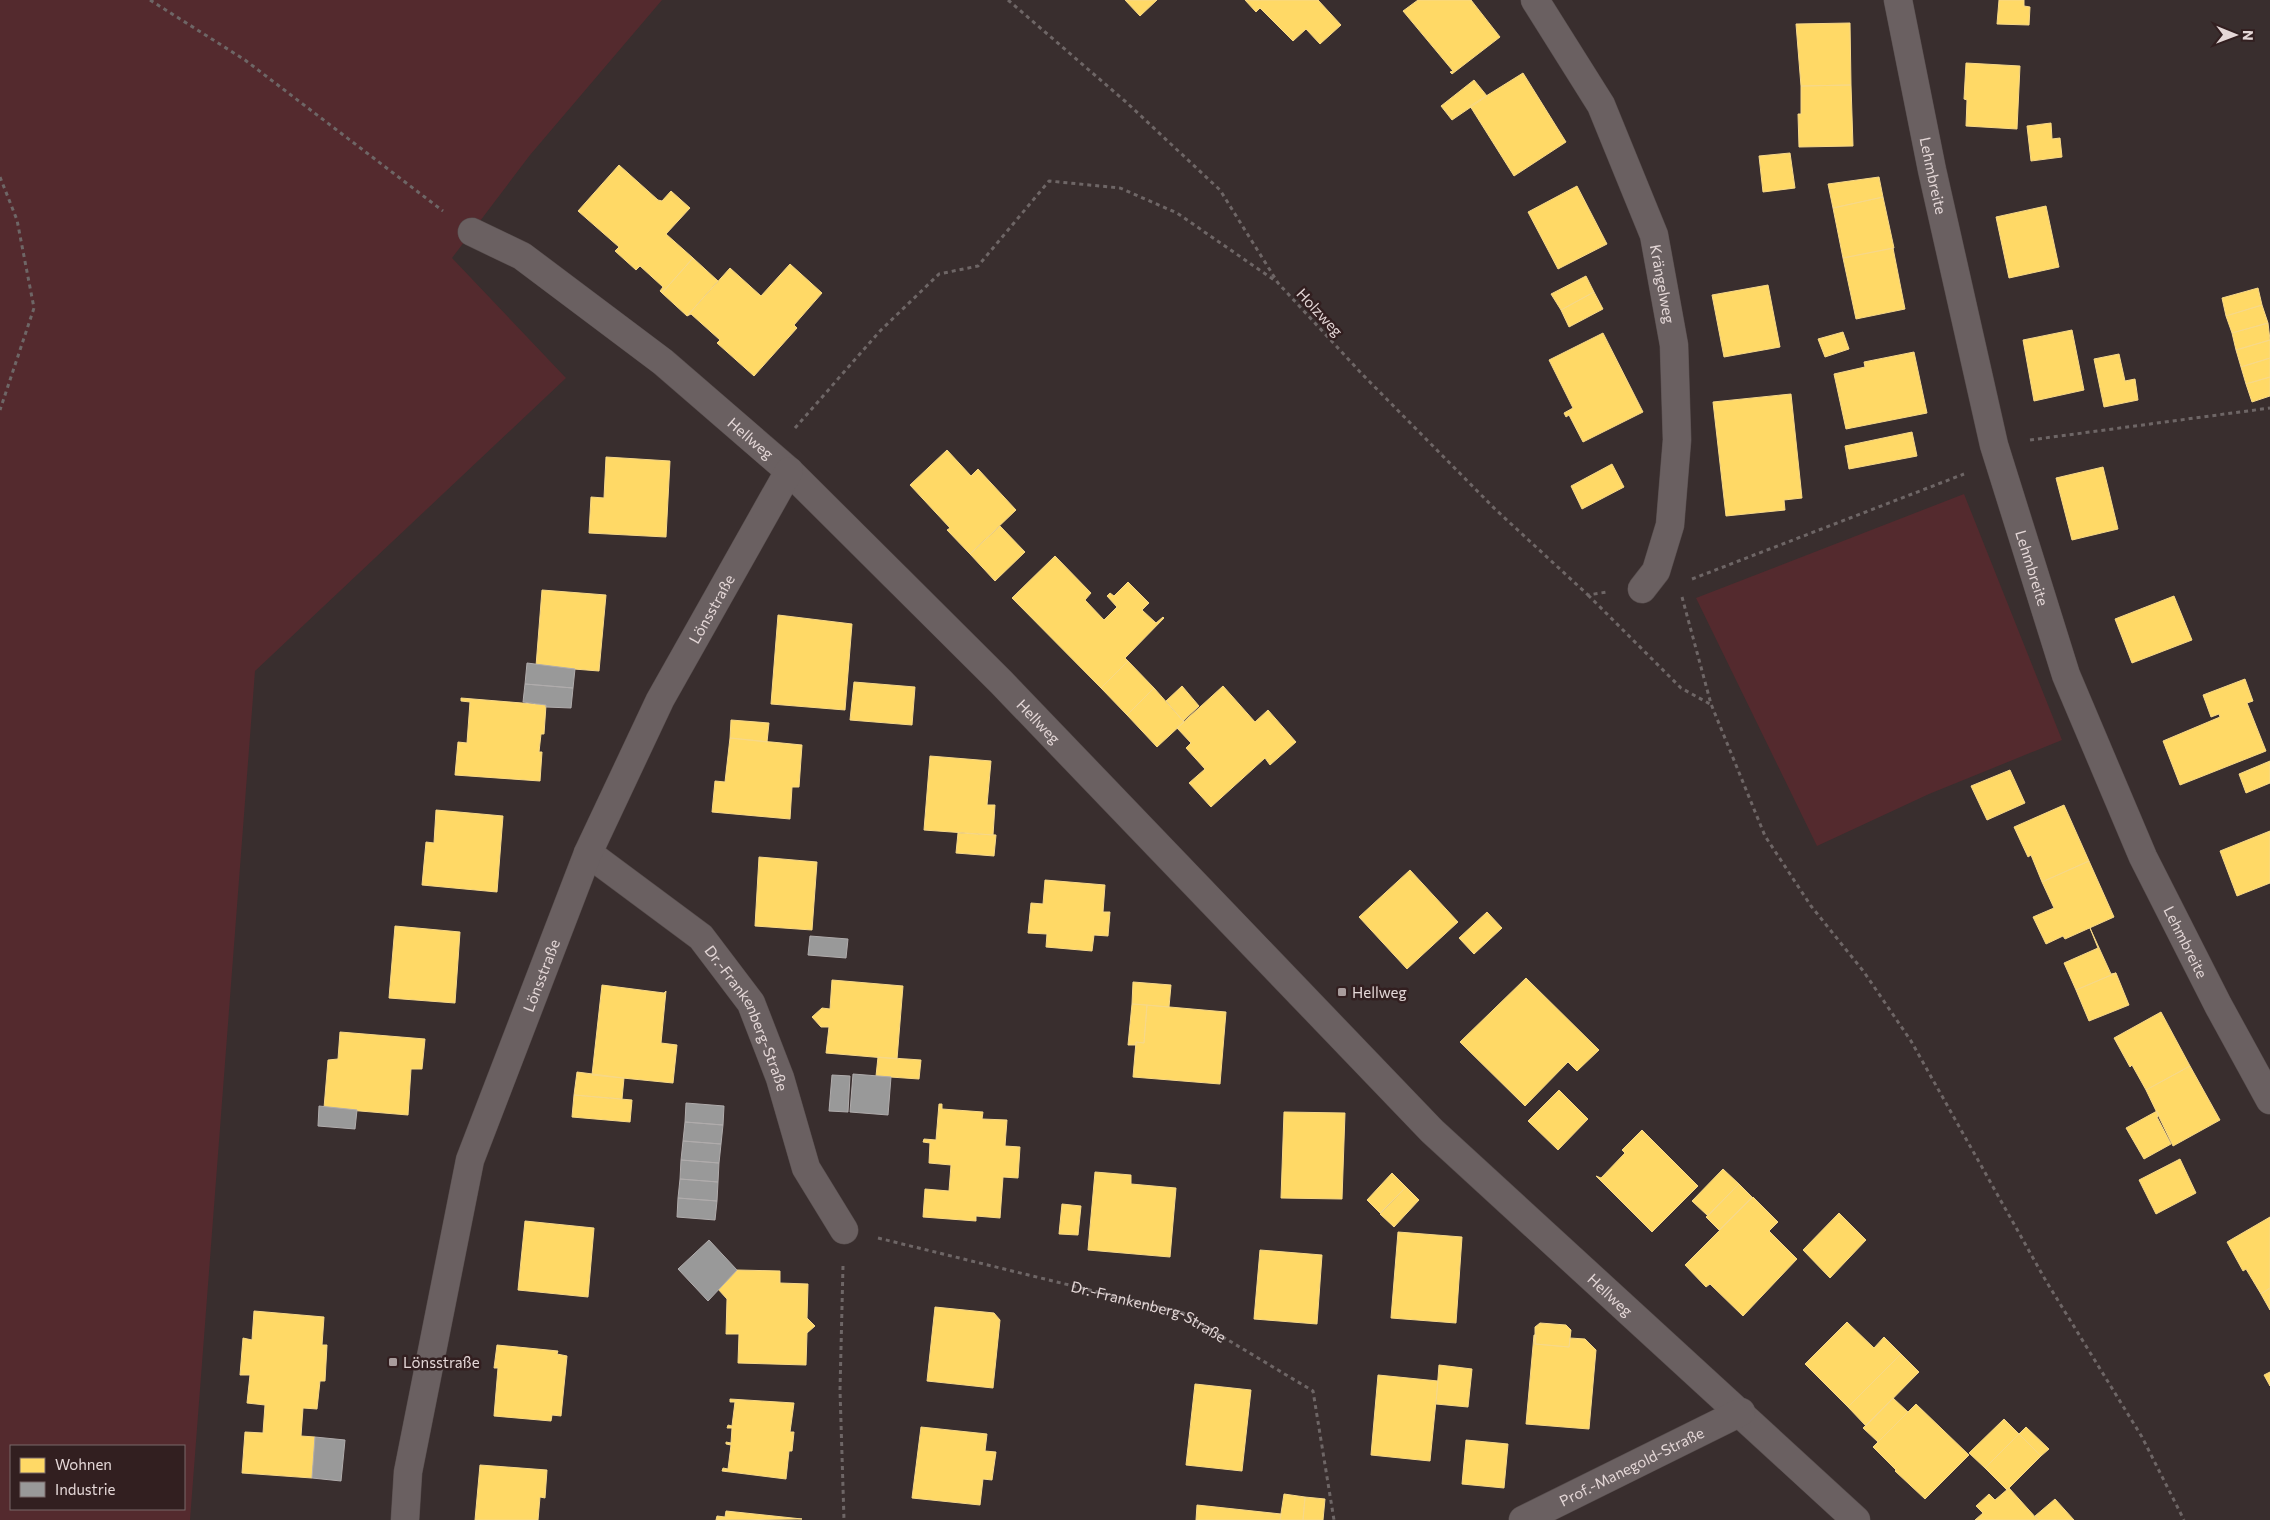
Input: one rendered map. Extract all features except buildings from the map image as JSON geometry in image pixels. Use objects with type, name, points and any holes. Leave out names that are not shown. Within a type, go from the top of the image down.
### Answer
[{"type":"street","name":"Krängelweg","points":[[1535,0],[1601,105],[1654,235],[1674,345],[1677,440],[1670,524],[1659,581]]},
{"type":"street","name":"Lehmbreite","points":[[1898,0],[1932,170],[1994,445],[2070,684],[2143,857],[2218,1005],[2270,1100]]},
{"type":"street","name":"Hellweg","points":[[472,232],[522,256],[663,362],[781,464],[1001,682],[1432,1131],[1741,1412],[1856,1520]]},
{"type":"street","name":"Lönsstraße","points":[[405,1520],[408,1472],[470,1160],[588,853],[660,700],[781,464]]},
{"type":"street","name":"Dr.-Frankenberg-Straße","points":[[588,853],[701,937],[751,1003],[780,1078],[806,1168],[844,1230]]},
{"type":"street","name":"Prof.-Manegold-Straße","points":[[1523,1520],[1741,1412]]},
{"type":"path","points":[[150,0],[245,60],[472,232]]},
{"type":"path","name":"Holzweg","points":[[1008,0],[1126,102],[1220,190],[1278,283],[1362,374],[1495,509],[1588,595],[1681,688],[1711,704]]},
{"type":"path","points":[[0,177],[17,220],[34,308],[0,410]]},
{"type":"path","points":[[781,464],[795,428],[880,331],[939,274],[978,266],[1049,181],[1120,188],[1169,210],[1278,283]]},
{"type":"path","points":[[1588,595],[1659,581],[1962,476],[1994,445],[2270,408]]},
{"type":"path","points":[[1659,581],[1764,836],[1811,906],[1864,972],[1911,1041],[2046,1281],[2142,1437],[2184,1520]]},
{"type":"path","points":[[844,1230],[840,1390],[844,1520]]},
{"type":"path","name":"Dr.-Frankenberg-Straße","points":[[844,1230],[1183,1313],[1313,1391],[1334,1520]]},
{"type":"shaded area","points":[[0,0],[662,0],[530,155],[452,258],[566,378],[255,671],[190,1520],[0,1520]]},
{"type":"shaded area","points":[[1964,494],[2062,740],[1929,794],[1817,846],[1696,598]]},
{"type":"place","name":"Hellweg","points":[[1342,992]]},
{"type":"place","name":"Lönsstraße","points":[[393,1362]]}]
